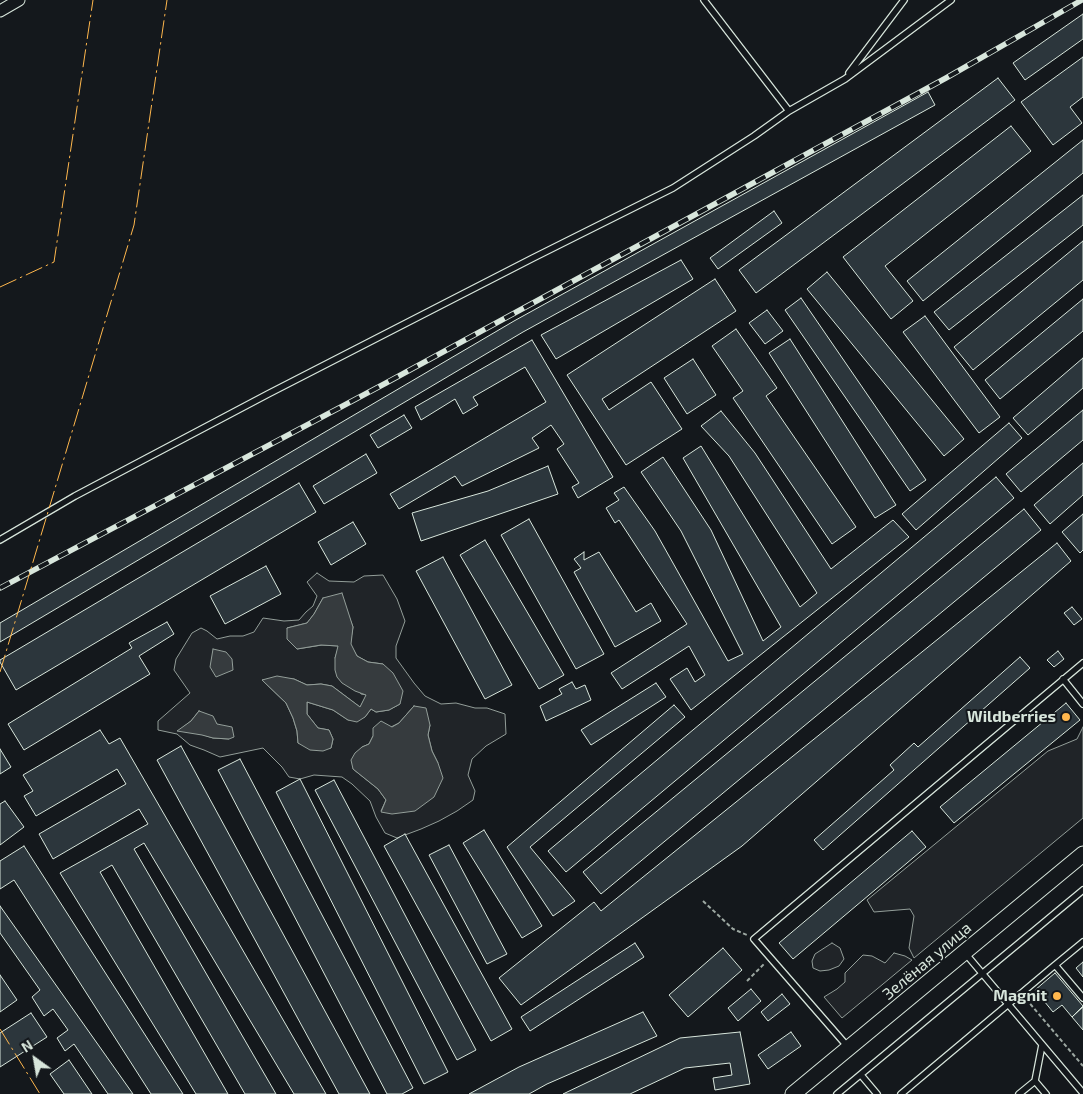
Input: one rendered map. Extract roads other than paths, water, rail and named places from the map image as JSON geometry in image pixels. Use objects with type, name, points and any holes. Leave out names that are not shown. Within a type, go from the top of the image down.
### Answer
[{"type":"main road","name":"Зелёная улица","points":[[793,1094],[1083,854]]},
{"type":"street","points":[[0,11],[19,0]]},
{"type":"lane","points":[[704,0],[789,111]]},
{"type":"lane","points":[[844,79],[904,0]]},
{"type":"lane","points":[[0,540],[75,496],[268,394],[673,188],[789,111],[844,79],[951,0]]},
{"type":"lane","points":[[849,1048],[754,939],[1083,663]]},
{"type":"lane","points":[[1063,680],[1083,704]]},
{"type":"lane","points":[[837,1094],[1083,890]]},
{"type":"lane","points":[[901,1094],[1083,942]]},
{"type":"lane","points":[[964,952],[1083,1093]]},
{"type":"lane","points":[[1055,965],[1083,998]]},
{"type":"lane","points":[[1019,1094],[1035,1081],[1042,1045]]},
{"type":"lane","points":[[861,1075],[877,1094]]},
{"type":"lane","points":[[1035,1081],[1046,1094]]},
{"type":"railway","points":[[0,588],[386,383],[946,78],[1082,0]]},
{"type":"place","name":"Wildberries","points":[[1066,717]]},
{"type":"place","name":"Magnit","points":[[1057,996]]}]
